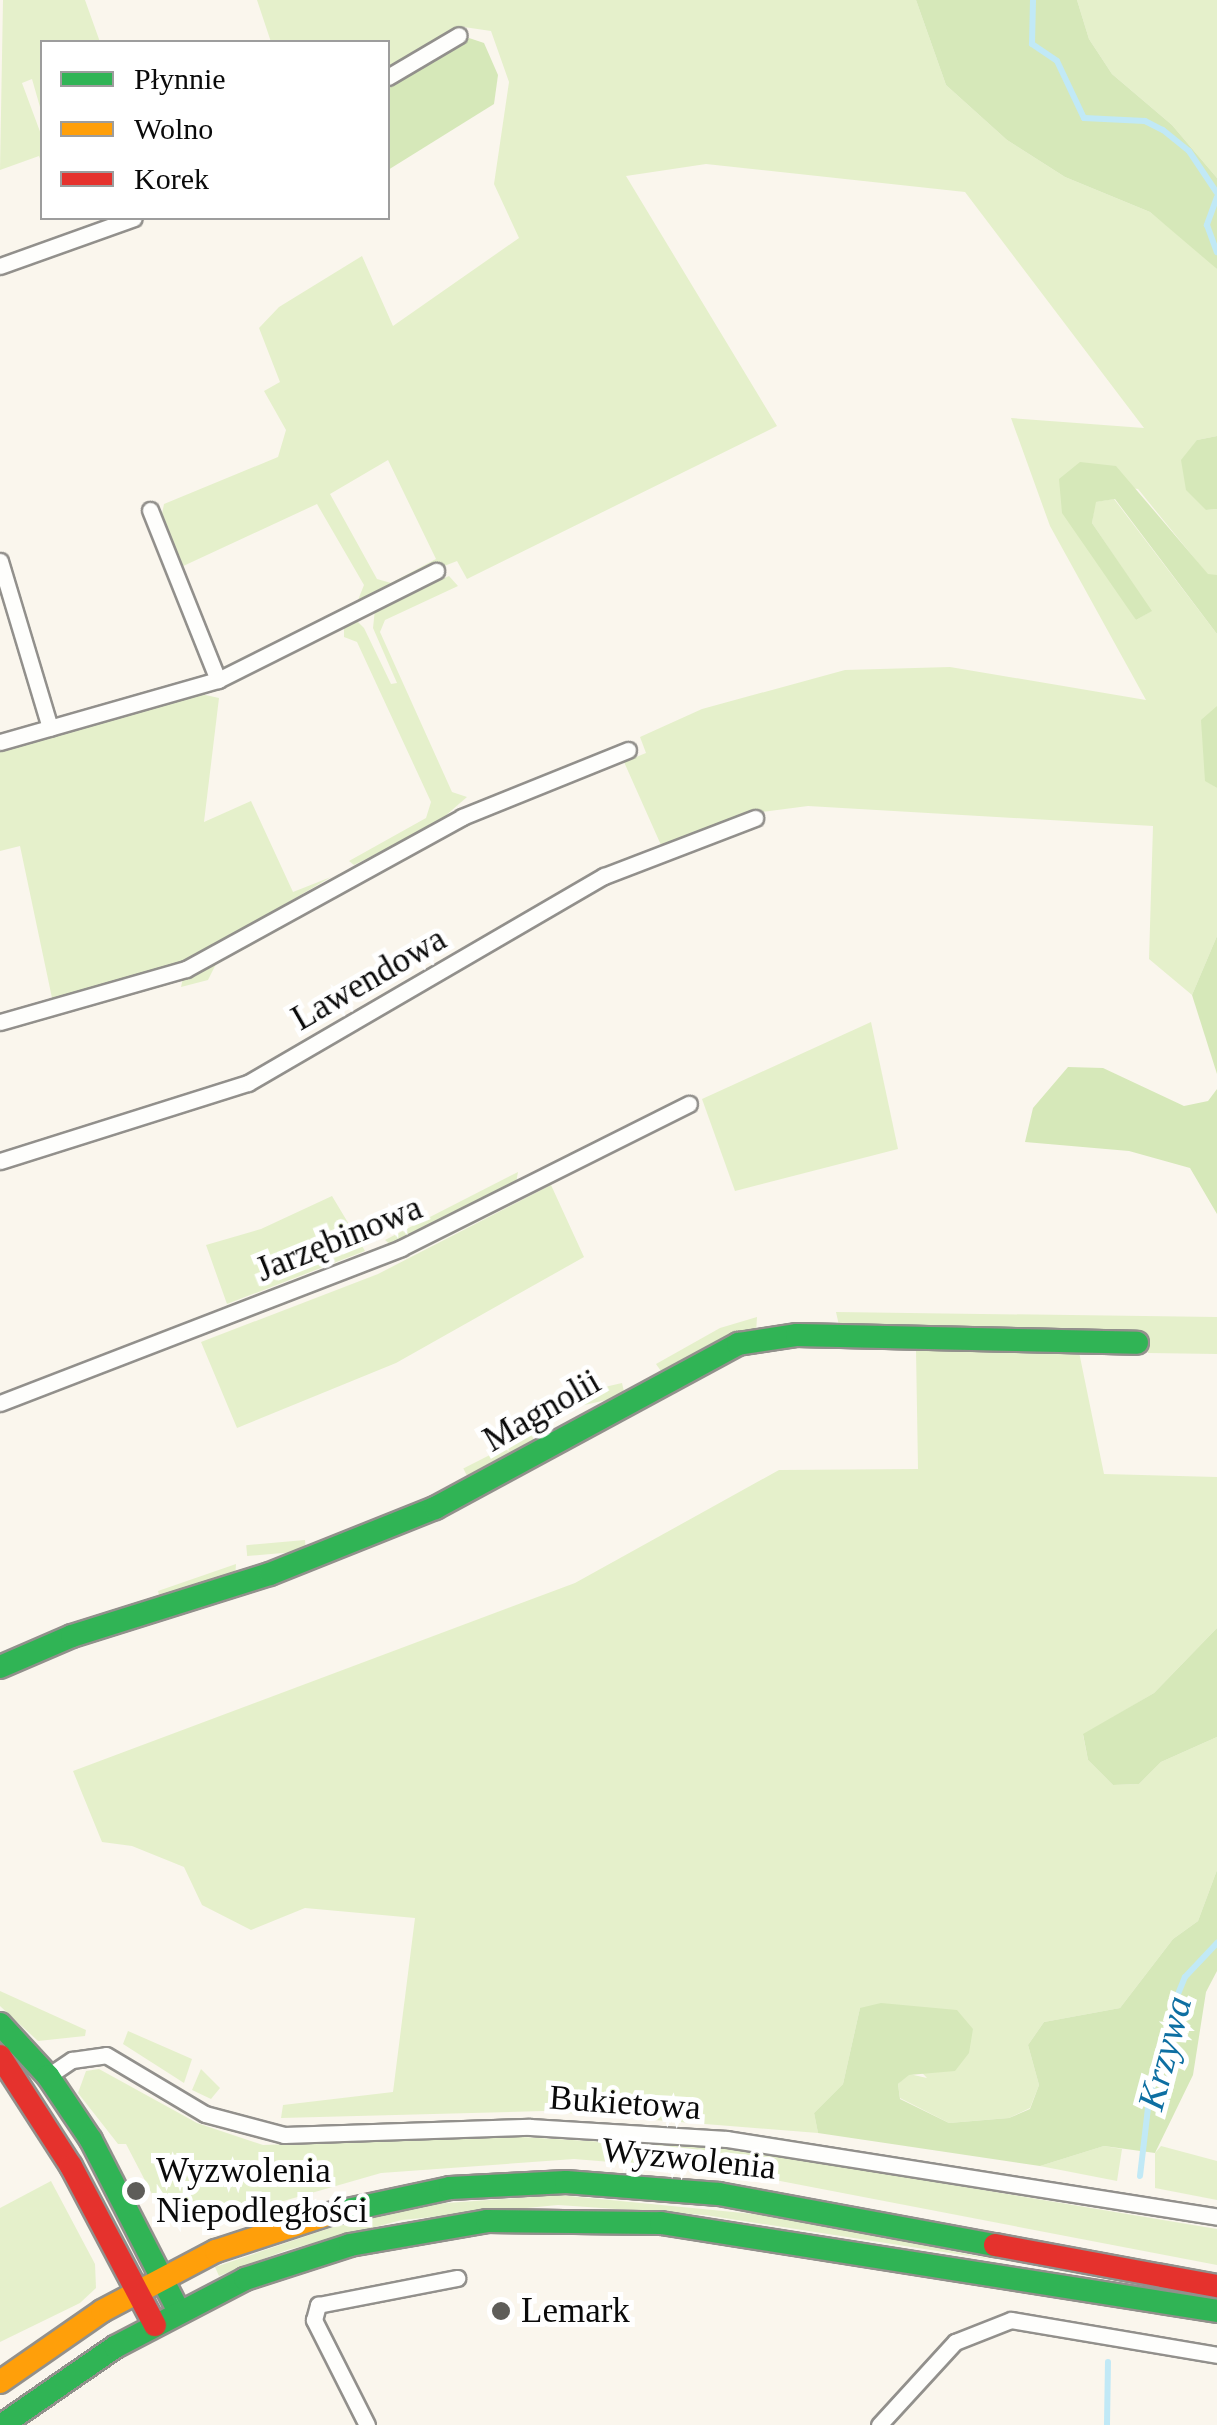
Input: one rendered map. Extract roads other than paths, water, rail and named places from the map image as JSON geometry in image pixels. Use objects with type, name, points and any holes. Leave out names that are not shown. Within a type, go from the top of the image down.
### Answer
[{"type":"main road","name":"Magnolii","points":[[0,1667],[72,1636],[270,1574],[435,1508],[738,1344],[796,1336],[1138,1343]]},
{"type":"main road","points":[[0,2024],[48,2076],[91,2140],[179,2312]]},
{"type":"main road","points":[[0,2056],[27,2092],[139,2289],[155,2325]]},
{"type":"main road","name":"Wyzwolenia","points":[[0,2382],[139,2289],[256,2236],[356,2205],[450,2188],[566,2182],[766,2200],[1217,2286]]},
{"type":"main road","name":"Wyzwolenia","points":[[2,2425],[155,2325],[244,2280],[350,2245],[414,2230],[543,2218],[724,2231],[1217,2310]]},
{"type":"street","points":[[390,75],[459,35]]},
{"type":"street","points":[[0,266],[128,220]]},
{"type":"street","points":[[150,510],[218,680]]},
{"type":"street","points":[[0,560],[50,728]]},
{"type":"street","points":[[0,742],[218,680],[436,571]]},
{"type":"street","points":[[0,1022],[186,969],[462,817],[628,750]]},
{"type":"street","name":"Lawendowa","points":[[0,1161],[248,1083],[604,876],[755,818]]},
{"type":"street","name":"Jarzębinowa","points":[[0,1404],[401,1248],[689,1104]]},
{"type":"street","name":"Bukietowa","points":[[48,2076],[72,2060],[106,2056],[205,2114],[284,2134],[530,2126],[727,2139],[1217,2217]]},
{"type":"street","points":[[367,2425],[314,2320],[318,2305],[457,2278]]},
{"type":"street","points":[[880,2425],[955,2342],[1011,2320],[1217,2354]]},
{"type":"waterway","name":"Krzywa","points":[[1033,0],[1032,44],[1057,61],[1084,118],[1145,121],[1163,130],[1189,151],[1217,193]]},
{"type":"waterway","name":"Krzywa","points":[[1217,197],[1207,225],[1217,252]]},
{"type":"waterway","name":"Krzywa","points":[[1140,2176],[1149,2099],[1174,2004],[1185,1977],[1217,1943]]},
{"type":"waterway","name":"Krzywa","points":[[1107,2425],[1108,2362]]},
{"type":"place","name":"Wyzwolenia Niepodległości","points":[[136,2191]]},
{"type":"place","name":"Lemark","points":[[501,2311]]}]
